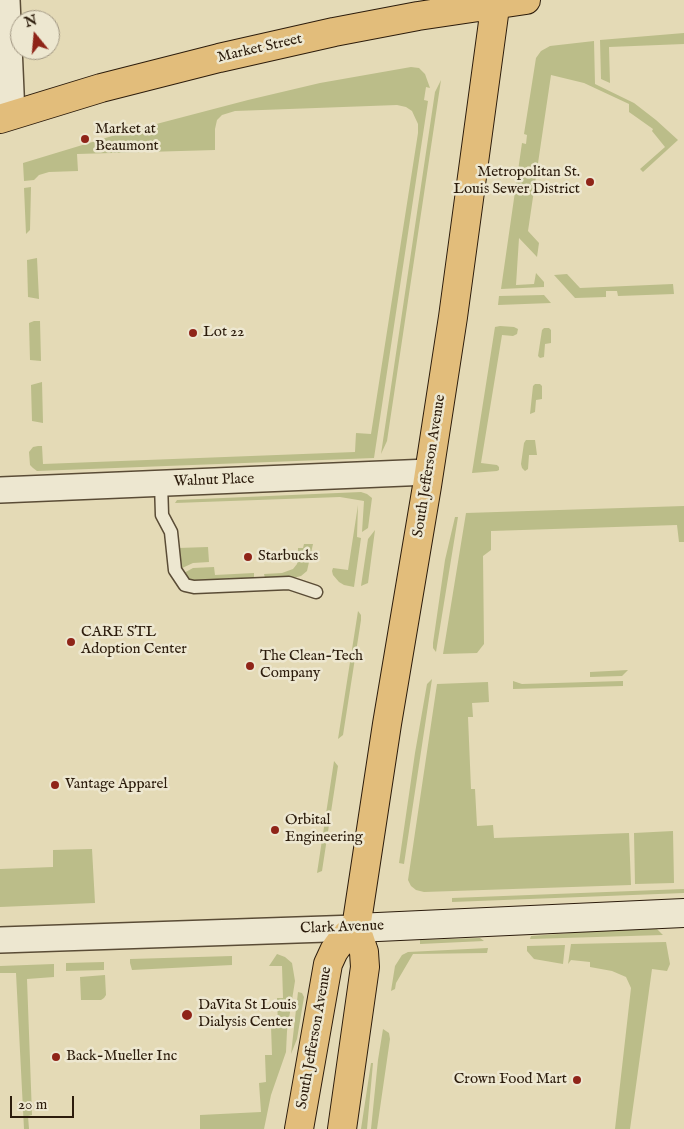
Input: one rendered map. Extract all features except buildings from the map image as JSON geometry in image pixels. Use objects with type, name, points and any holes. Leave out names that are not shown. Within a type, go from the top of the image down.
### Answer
[{"type":"main road","name":"Market Street","points":[[6,117],[101,88],[219,58],[334,32],[495,2],[526,0]]},
{"type":"main road","name":"South Jefferson Avenue","points":[[342,1129],[365,967],[364,952],[356,928],[454,308],[495,2]]},
{"type":"main road","name":"South Jefferson Avenue","points":[[299,1129],[328,964],[344,937],[356,928]]},
{"type":"street","points":[[6,117],[7,0]]},
{"type":"street","name":"Walnut Place","points":[[0,490],[429,472]]},
{"type":"street","name":"Clark Avenue","points":[[0,940],[356,928],[684,913]]},
{"type":"lane","points":[[161,483],[162,516],[172,532],[175,570],[185,585],[194,587],[289,583],[316,592]]},
{"type":"green space","points":[[684,33],[684,44],[609,47],[610,83],[601,79],[600,40]]},
{"type":"green space","points":[[594,41],[595,84],[634,103],[678,140],[643,172],[640,169],[665,147],[652,131],[653,129],[629,112],[629,104],[584,83],[551,75],[528,231],[539,243],[537,257],[519,238],[516,285],[534,284],[536,273],[544,282],[544,287],[501,289],[522,143],[526,144],[527,135],[524,134],[536,58],[541,51],[550,46]]},
{"type":"green space","points":[[411,67],[419,68],[425,74],[430,88],[426,87],[424,100],[428,101],[374,458],[37,471],[33,468],[30,465],[29,452],[33,447],[38,446],[42,446],[43,464],[355,452],[356,433],[371,434],[418,133],[418,124],[412,111],[397,105],[235,111],[222,115],[217,120],[215,150],[77,154],[78,171],[49,172],[39,175],[34,180],[24,181],[23,163],[122,133],[248,100],[320,83]]},
{"type":"green space","points":[[441,80],[387,441],[381,454],[435,92]]},
{"type":"green space","points":[[31,187],[30,230],[26,234],[24,188]]},
{"type":"green space","points":[[37,258],[39,299],[28,297],[27,260]]},
{"type":"green space","points":[[567,274],[580,288],[673,284],[674,294],[618,296],[617,291],[606,291],[606,297],[575,298],[554,275]]},
{"type":"green space","points":[[544,295],[551,303],[498,305],[499,296]]},
{"type":"green space","points":[[40,321],[41,361],[30,360],[29,323]]},
{"type":"green space","points":[[495,327],[518,329],[517,334],[513,336],[502,335],[481,463],[497,465],[499,470],[472,473]]},
{"type":"green space","points":[[544,328],[551,330],[551,343],[545,344],[544,357],[540,358],[538,356],[542,330]]},
{"type":"green space","points":[[42,382],[43,423],[32,421],[31,385]]},
{"type":"green space","points":[[535,384],[542,386],[542,399],[536,400],[535,412],[530,414],[533,386]]},
{"type":"green space","points":[[526,440],[535,440],[537,455],[529,455],[528,469],[525,471],[521,464]]},
{"type":"green space","points":[[361,492],[372,498],[368,528],[362,532],[364,501],[340,497],[175,503],[177,500]]},
{"type":"green space","points":[[358,505],[357,537],[361,538],[354,587],[339,582],[332,571],[333,568],[348,570]]},
{"type":"green space","points":[[684,506],[684,542],[679,542],[677,525],[491,531],[491,550],[483,556],[484,644],[477,653],[443,654],[466,513]]},
{"type":"green space","points":[[455,517],[458,517],[436,652],[433,648],[433,643],[445,560]]},
{"type":"green space","points":[[375,530],[368,583],[361,586],[368,539]]},
{"type":"green space","points":[[304,544],[313,544],[307,571],[301,576],[293,578],[265,578],[264,574],[282,573],[293,569],[297,564],[298,548],[303,548]]},
{"type":"green space","points":[[208,547],[209,562],[193,563],[180,569],[178,548]]},
{"type":"green space","points":[[214,567],[215,575],[254,573],[254,578],[191,581],[182,574],[193,568]]},
{"type":"green space","points":[[358,611],[361,615],[361,620],[343,735],[338,739]]},
{"type":"green space","points":[[628,670],[622,676],[590,677],[590,672]]},
{"type":"green space","points":[[432,679],[404,864],[399,863],[415,753],[427,684]]},
{"type":"green space","points":[[513,681],[522,684],[623,681],[623,686],[513,689]]},
{"type":"green space","points":[[488,682],[489,702],[472,703],[473,717],[468,717],[471,789],[475,789],[477,826],[493,825],[494,838],[629,833],[631,885],[424,892],[416,890],[411,886],[408,880],[437,684]]},
{"type":"green space","points":[[334,761],[338,766],[322,871],[317,873]]},
{"type":"green space","points":[[673,831],[674,883],[635,884],[634,833]]},
{"type":"green space","points":[[92,849],[95,903],[0,907],[0,869],[53,867],[53,850]]},
{"type":"green space","points":[[684,889],[684,893],[452,902],[452,898]]},
{"type":"green space","points":[[652,927],[663,935],[530,939],[531,936]]},
{"type":"green space","points":[[480,938],[484,941],[420,944],[420,940]]},
{"type":"green space","points":[[666,942],[670,964],[667,971],[652,969],[630,1129],[615,1129],[631,988],[626,977],[612,971],[590,967],[590,962],[571,960],[568,964],[571,944]]},
{"type":"green space","points":[[565,945],[563,964],[534,959],[527,951],[527,946]]},
{"type":"green space","points":[[488,948],[487,953],[413,954],[396,983],[395,989],[391,991],[395,966],[402,955],[408,952]]},
{"type":"green space","points":[[277,954],[285,957],[292,963],[295,981],[287,1031],[286,1052],[271,1095],[264,1129],[200,1129],[200,1115],[261,1112],[259,1083],[266,1082],[265,1055],[272,1055],[271,1026],[278,1025],[277,998],[283,998],[282,966],[269,966]]},
{"type":"green space","points":[[232,956],[232,965],[132,970],[130,963],[130,959]]},
{"type":"green space","points":[[104,962],[104,970],[66,971],[66,963]]},
{"type":"green space","points":[[54,964],[54,977],[27,979],[32,1115],[28,1116],[29,1129],[24,1129],[16,973],[0,973],[0,966]]},
{"type":"green space","points":[[105,975],[106,995],[104,998],[101,1000],[81,1000],[80,977]]},
{"type":"green space","points":[[298,992],[302,993],[304,997],[297,1039],[291,1054]]},
{"type":"green space","points":[[383,1029],[389,1033],[390,1039],[377,1129],[371,1129],[378,1060]]},
{"type":"green space","points":[[371,1063],[373,1063],[367,1129],[361,1129]]},
{"type":"place","name":"Market at Beaumont","points":[[85,139]]},
{"type":"place","name":"Metropolitan St. Louis Sewer District","points":[[590,182]]},
{"type":"place","name":"Lot 22","points":[[193,333]]},
{"type":"place","name":"Starbucks","points":[[248,557]]},
{"type":"place","name":"CARE STL Adoption Center","points":[[71,642]]},
{"type":"place","name":"The Clean-Tech Company","points":[[250,666]]},
{"type":"place","name":"Vantage Apparel","points":[[55,785]]},
{"type":"place","name":"Orbital Engineering","points":[[275,830]]},
{"type":"place","name":"DaVita St Louis Dialysis Center","points":[[187,1015]]},
{"type":"place","name":"Back-Mueller Inc","points":[[56,1057]]},
{"type":"place","name":"Crown Food Mart","points":[[577,1080]]}]
